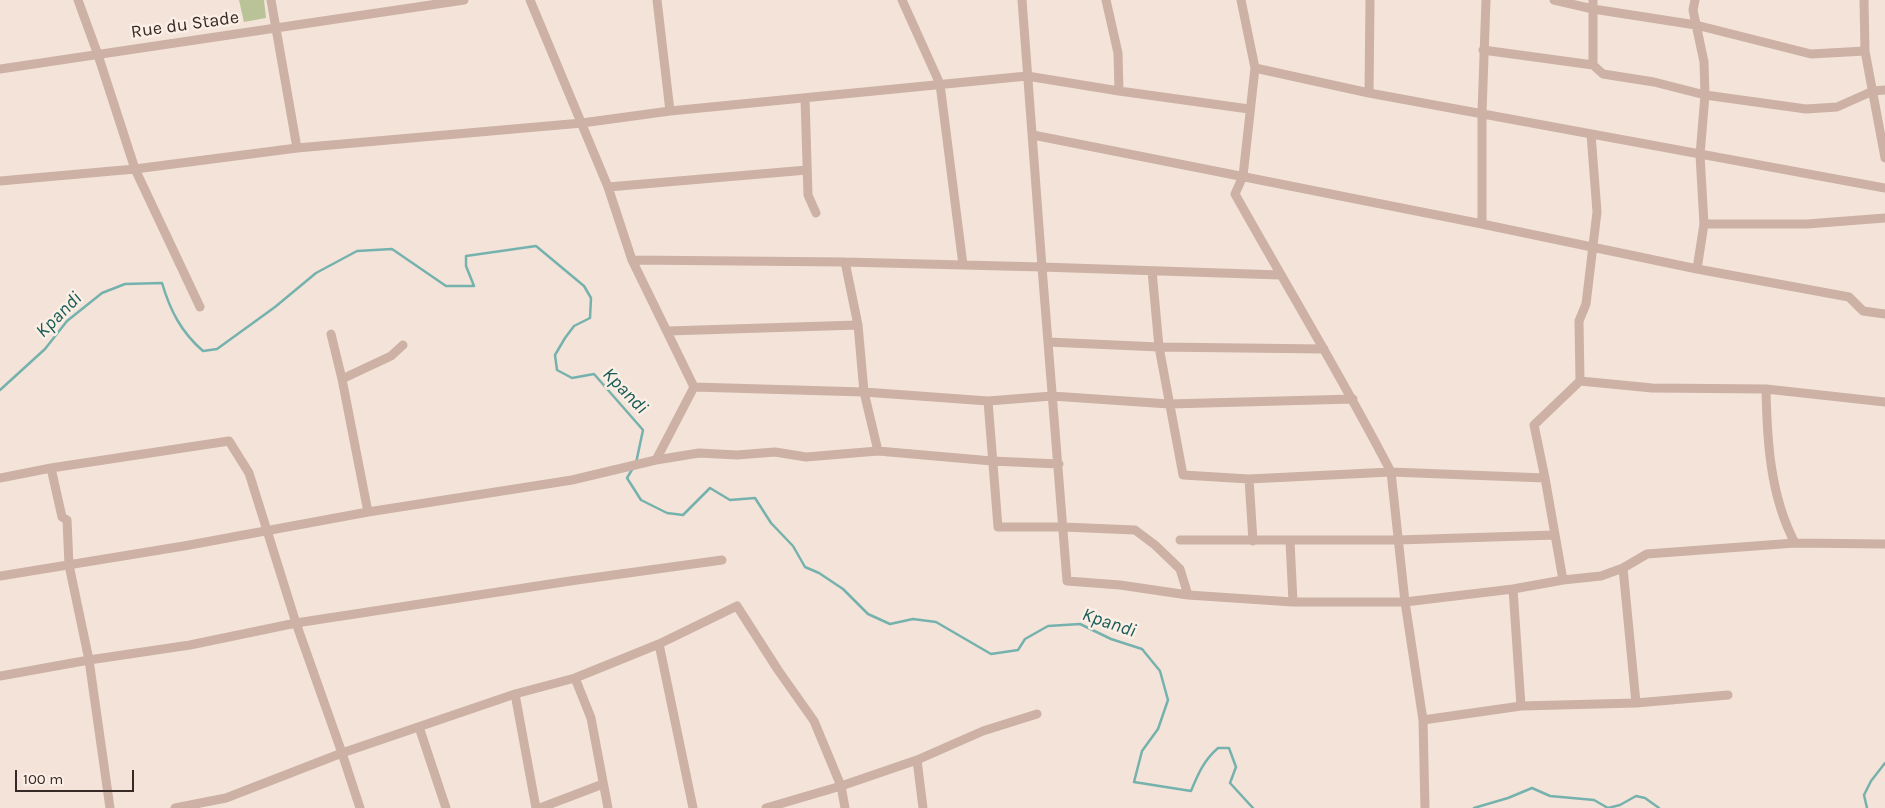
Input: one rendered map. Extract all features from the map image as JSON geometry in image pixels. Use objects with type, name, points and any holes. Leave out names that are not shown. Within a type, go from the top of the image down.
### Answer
[{"type":"street","points":[[78,0],[98,54],[135,169],[200,307]]},
{"type":"street","points":[[271,0],[297,148]]},
{"type":"street","name":"Rue du Stade","points":[[0,69],[464,0]]},
{"type":"street","points":[[530,0],[608,187],[632,260],[694,387]]},
{"type":"street","points":[[656,0],[670,112]]},
{"type":"street","points":[[902,0],[940,84],[963,265]]},
{"type":"street","points":[[1022,0],[1067,582],[1120,585],[1188,595],[1293,602],[1405,602],[1601,576],[1624,568],[1646,554],[1795,543],[1885,544]]},
{"type":"street","points":[[1106,0],[1118,54],[1119,91]]},
{"type":"street","points":[[1242,0],[1255,68],[1243,176],[1235,194],[1280,275],[1354,399],[1391,472],[1405,602],[1423,720],[1424,808]]},
{"type":"street","points":[[1369,93],[1370,0]]},
{"type":"street","points":[[1482,224],[1483,50],[1486,0]]},
{"type":"street","points":[[1554,0],[1593,4],[1696,25],[1810,54],[1865,51]]},
{"type":"street","points":[[1695,0],[1693,10],[1704,62],[1705,95],[1700,155],[1704,224],[1697,269]]},
{"type":"street","points":[[1864,0],[1865,51],[1885,154]]},
{"type":"street","points":[[1592,65],[1593,4]]},
{"type":"street","points":[[1483,50],[1592,65],[1603,74],[1654,82],[1705,95],[1806,109],[1837,107],[1873,91],[1885,90]]},
{"type":"street","points":[[1255,68],[1369,93],[1885,188]]},
{"type":"street","points":[[0,181],[135,169],[297,148],[582,122],[1027,76],[1250,109]]},
{"type":"street","points":[[805,98],[807,170],[810,201],[816,213]]},
{"type":"street","points":[[1563,580],[1534,425],[1580,381],[1579,321],[1586,304],[1597,212],[1591,134]]},
{"type":"street","points":[[1033,135],[1482,224],[1697,269],[1849,297],[1863,311],[1885,314]]},
{"type":"street","points":[[608,187],[807,170]]},
{"type":"street","points":[[1704,224],[1807,224],[1885,218]]},
{"type":"street","points":[[632,260],[845,262],[1280,275]]},
{"type":"street","points":[[845,262],[858,325],[864,392],[878,450]]},
{"type":"street","points":[[1152,271],[1159,347],[1182,475],[1249,479],[1391,472],[1545,478]]},
{"type":"street","points":[[668,331],[858,325]]},
{"type":"street","points":[[331,334],[342,379],[368,512]]},
{"type":"street","points":[[1048,342],[1159,347],[1324,349]]},
{"type":"street","points":[[342,379],[391,356],[403,345]]},
{"type":"street","points":[[1580,381],[1652,388],[1766,389],[1885,402]]},
{"type":"street","points":[[694,387],[864,392],[988,401],[1052,396],[1168,404],[1354,399]]},
{"type":"street","points":[[651,461],[694,387]]},
{"type":"street","points":[[1766,389],[1767,431],[1771,461],[1785,523],[1795,543]]},
{"type":"street","points":[[988,401],[998,527],[1135,530],[1155,545],[1180,569],[1188,595]]},
{"type":"street","points":[[0,478],[51,468],[230,441],[249,473],[296,623],[360,808]]},
{"type":"street","points":[[0,576],[184,546],[368,512],[572,480],[651,461],[699,453],[737,455],[775,452],[806,457],[878,450],[1059,464]]},
{"type":"street","points":[[51,468],[62,517],[67,520],[69,565],[89,660],[110,808]]},
{"type":"street","points":[[1249,479],[1253,541]]},
{"type":"street","points":[[1180,540],[1398,540],[1555,535]]},
{"type":"street","points":[[1290,541],[1293,602]]},
{"type":"street","points":[[0,676],[190,645],[296,623],[722,560]]},
{"type":"street","points":[[1624,568],[1636,703]]},
{"type":"street","points":[[1513,588],[1521,706]]},
{"type":"street","points":[[176,808],[226,798],[342,753],[419,726],[515,694],[576,678],[659,644],[737,606],[778,670],[814,721],[841,786],[845,808]]},
{"type":"street","points":[[659,644],[693,808]]},
{"type":"street","points":[[576,678],[591,718],[608,808]]},
{"type":"street","points":[[515,694],[536,808]]},
{"type":"street","points":[[1423,720],[1521,706],[1636,703],[1728,695]]},
{"type":"street","points":[[766,808],[841,786],[917,760],[983,731],[1036,714]]},
{"type":"street","points":[[419,726],[446,808]]},
{"type":"street","points":[[917,760],[923,808]]},
{"type":"street","points":[[540,808],[603,784]]},
{"type":"green space","points":[[239,0],[264,0],[266,18],[244,22]]},
{"type":"waterway","name":"Kpandi","points":[[0,390],[45,349],[67,321],[102,293],[125,284],[162,283],[177,320],[188,336],[203,351],[217,349],[275,307],[316,273],[357,251],[392,249],[446,286],[474,286],[466,266],[466,256],[536,246],[584,286],[591,298],[590,318],[574,326],[555,355],[557,370],[572,378],[594,374],[643,430],[636,463]]},
{"type":"waterway","name":"Kpandi","points":[[633,468],[627,478],[641,500],[667,513],[683,515],[710,488],[730,500],[755,498],[771,523],[793,546],[805,567],[819,573],[843,589],[868,614],[890,624],[913,619],[936,622],[991,654],[1018,650],[1025,639],[1048,626],[1080,624],[1111,639],[1142,649],[1160,671],[1168,700],[1158,729],[1142,751],[1134,782],[1191,791],[1209,757],[1218,748],[1229,748],[1236,767],[1230,783],[1253,808]]},
{"type":"waterway","points":[[1867,808],[1864,795],[1871,781],[1885,763]]},
{"type":"waterway","points":[[1474,808],[1508,798],[1532,788],[1550,796],[1594,800],[1608,808],[1620,805],[1636,796],[1645,798],[1659,808]]}]
